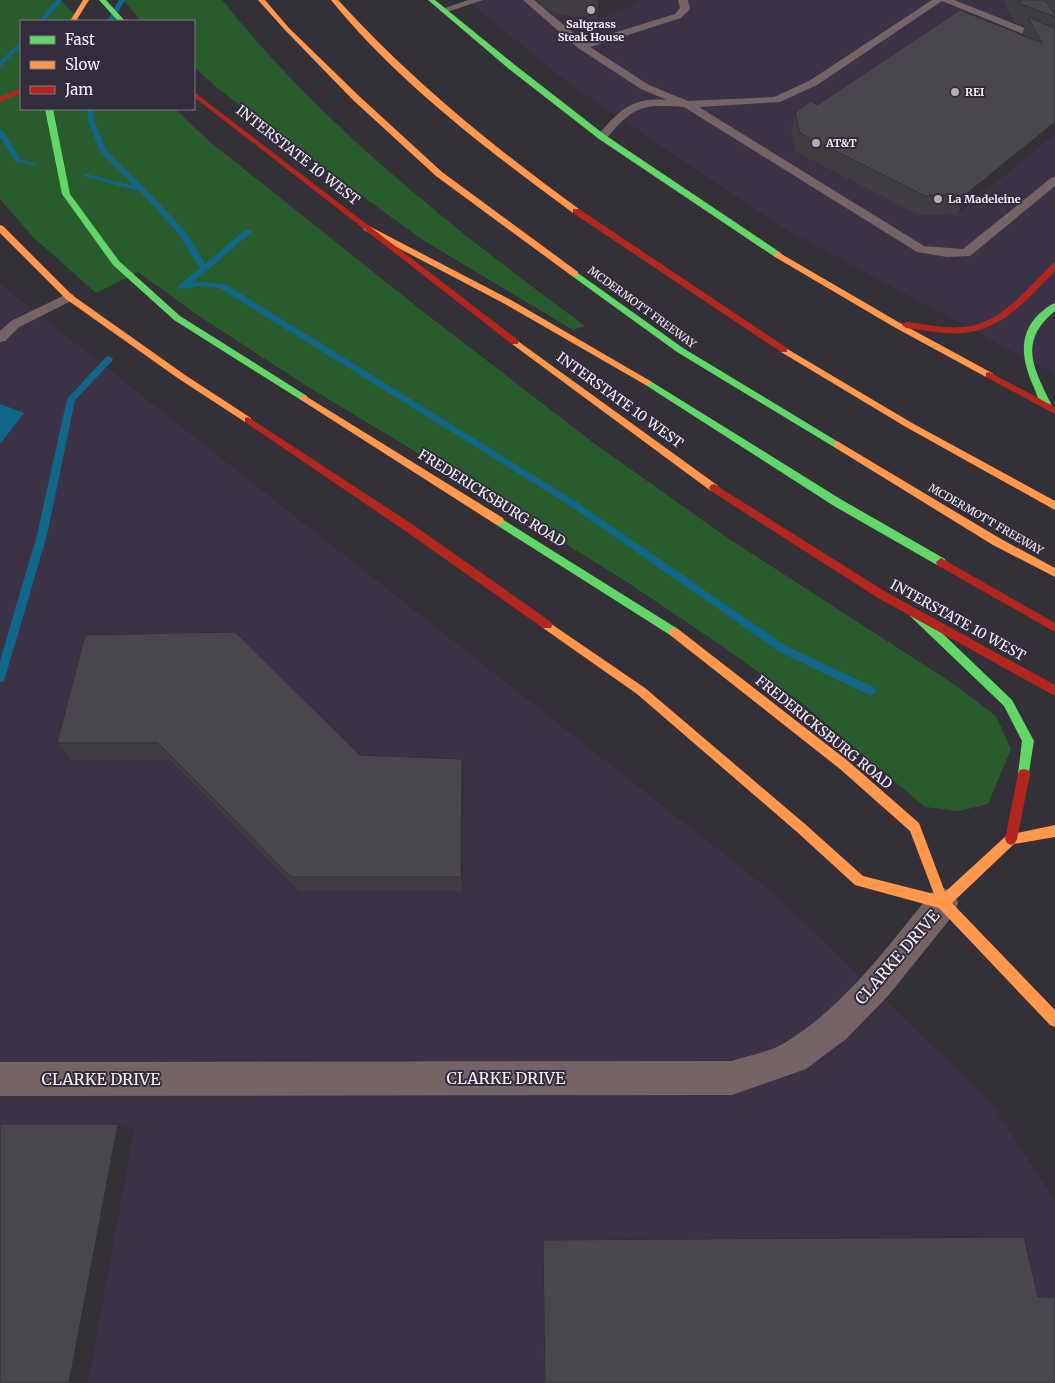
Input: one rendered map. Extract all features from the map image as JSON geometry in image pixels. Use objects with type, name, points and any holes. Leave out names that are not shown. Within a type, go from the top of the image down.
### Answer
[{"type":"main road","points":[[74,20],[86,0]]},
{"type":"main road","points":[[102,0],[121,20]]},
{"type":"main road","name":"MCDERMOTT FREEWAY","points":[[260,0],[356,98],[439,174],[680,350],[997,542],[1055,574]]},
{"type":"main road","points":[[334,0],[358,29],[433,102],[558,199],[725,314],[886,413],[1055,506]]},
{"type":"main road","points":[[433,0],[512,67],[602,138],[790,263],[897,325],[1051,408]]},
{"type":"main road","points":[[0,100],[20,90]]},
{"type":"main road","name":"INTERSTATE 10 WEST","points":[[195,95],[524,348],[704,481],[882,595],[1055,691]]},
{"type":"main road","name":"FREDERICKSBURG ROAD","points":[[49,110],[66,194],[116,263],[177,318],[684,638],[844,765],[914,828],[943,903],[1055,1020]]},
{"type":"main road","points":[[0,228],[69,297],[182,377],[408,527],[641,691],[801,828],[859,881],[943,903],[1011,839],[1055,831]]},
{"type":"main road","points":[[367,228],[508,302],[660,390],[838,503],[1055,628]]},
{"type":"main road","points":[[897,325],[960,329],[984,326],[1006,312],[1055,266]]},
{"type":"main road","points":[[1051,408],[1028,364],[1025,349],[1035,325],[1055,306]]},
{"type":"main road","points":[[914,613],[1008,703],[1028,741],[1023,788],[1017,805],[1011,839]]},
{"type":"street","name":"CLARKE DRIVE","points":[[0,1079],[732,1078],[794,1057],[834,1027],[877,985],[943,903]]},
{"type":"lane","points":[[444,10],[478,0]]},
{"type":"lane","points":[[528,0],[582,46],[645,87],[687,104],[921,249],[947,253],[966,253],[1055,180]]},
{"type":"lane","points":[[582,46],[678,16],[685,9],[684,0]]},
{"type":"lane","points":[[602,138],[621,115],[634,107],[656,102],[687,104],[776,100],[813,83],[938,0]]},
{"type":"lane","points":[[946,0],[1055,44]]},
{"type":"lane","points":[[0,338],[16,324],[69,297]]},
{"type":"shaded area","points":[[466,0],[1055,0],[1055,374],[781,227],[570,84]]},
{"type":"shaded area","points":[[0,284],[772,892],[990,1101],[1055,1201],[1055,1383],[0,1383]]},
{"type":"green space","points":[[0,0],[61,0],[80,20],[20,20],[20,110],[176,110],[210,142],[421,310],[595,444],[729,539],[952,683],[996,716],[1011,749],[988,804],[959,811],[925,807],[802,703],[722,646],[627,582],[305,385],[196,314],[138,272],[96,293],[32,236],[0,199]]},
{"type":"green space","points":[[123,0],[222,0],[261,47],[347,134],[440,214],[585,326],[573,330],[423,240],[216,87],[195,68],[195,20],[140,20]]},
{"type":"water","points":[[0,404],[24,413],[0,444]]},
{"type":"building","points":[[1019,0],[1045,0],[1055,14],[1055,17],[1021,4]]},
{"type":"building","points":[[960,10],[1042,43],[1028,17],[1055,28],[1055,122],[965,195],[925,196],[800,133],[795,113],[811,101],[817,105]]},
{"type":"building","points":[[235,632],[360,755],[462,759],[461,877],[291,877],[158,743],[57,743],[85,635]]},
{"type":"building","points":[[0,1124],[118,1124],[69,1383],[0,1383]]},
{"type":"building","points":[[1024,1237],[1038,1297],[1055,1297],[1055,1383],[545,1383],[543,1240]]},
{"type":"waterway","points":[[43,20],[59,0]]},
{"type":"waterway","points":[[111,20],[122,0]]},
{"type":"waterway","points":[[0,65],[20,44]]},
{"type":"waterway","points":[[90,110],[91,120],[103,151],[143,190]]},
{"type":"waterway","points":[[0,131],[18,161],[36,165]]},
{"type":"waterway","points":[[86,176],[143,190]]},
{"type":"waterway","points":[[143,190],[182,233],[203,267]]},
{"type":"waterway","points":[[248,232],[182,287],[200,284],[222,286],[572,503],[783,649],[871,691]]},
{"type":"waterway","points":[[0,678],[42,535],[71,399],[109,359]]},
{"type":"traffic: fast","points":[[102,0],[121,20]]},
{"type":"traffic: fast","points":[[431,0],[512,67],[602,137],[778,255]]},
{"type":"traffic: fast","points":[[49,110],[66,194],[116,263],[177,318],[304,398]]},
{"type":"traffic: fast","points":[[575,274],[680,350],[837,445]]},
{"type":"traffic: fast","points":[[1047,406],[1037,386],[1027,353],[1031,332],[1037,322],[1055,306]]},
{"type":"traffic: fast","points":[[647,382],[838,503],[941,562]]},
{"type":"traffic: fast","points":[[499,521],[674,632]]},
{"type":"traffic: fast","points":[[914,613],[1008,703],[1028,741],[1024,774]]},
{"type":"traffic: slow","points":[[74,20],[86,0]]},
{"type":"traffic: slow","points":[[261,0],[287,29],[356,98],[439,174],[575,274]]},
{"type":"traffic: slow","points":[[334,0],[361,30],[419,86],[479,138],[576,211]]},
{"type":"traffic: slow","points":[[0,228],[69,297],[182,377],[248,420]]},
{"type":"traffic: slow","points":[[367,228],[508,302],[647,382]]},
{"type":"traffic: slow","points":[[778,255],[897,325],[989,375]]},
{"type":"traffic: slow","points":[[515,342],[714,488]]},
{"type":"traffic: slow","points":[[784,350],[909,425],[1055,506]]},
{"type":"traffic: slow","points":[[304,398],[499,521]]},
{"type":"traffic: slow","points":[[837,445],[997,542],[1055,573]]},
{"type":"traffic: slow","points":[[547,625],[641,691],[801,828],[859,881],[943,903]]},
{"type":"traffic: slow","points":[[674,632],[844,765],[915,827],[943,903]]},
{"type":"traffic: slow","points":[[1055,831],[1011,839],[943,903],[1055,1020]]},
{"type":"traffic: jam","points":[[0,100],[20,90]]},
{"type":"traffic: jam","points":[[195,95],[515,342]]},
{"type":"traffic: jam","points":[[576,211],[784,350]]},
{"type":"traffic: jam","points":[[906,325],[964,330],[991,322],[1014,306],[1055,266]]},
{"type":"traffic: jam","points":[[989,375],[1055,411]]},
{"type":"traffic: jam","points":[[248,420],[408,527],[547,625]]},
{"type":"traffic: jam","points":[[714,488],[882,595],[1055,691]]},
{"type":"traffic: jam","points":[[941,562],[1055,628]]},
{"type":"traffic: jam","points":[[1011,839],[1024,774]]},
{"type":"place","name":"Saltgrass Steak House","points":[[591,10]]},
{"type":"place","name":"REI","points":[[955,92]]},
{"type":"place","name":"AT&T","points":[[816,143]]},
{"type":"place","name":"La Madeleine","points":[[938,199]]}]
